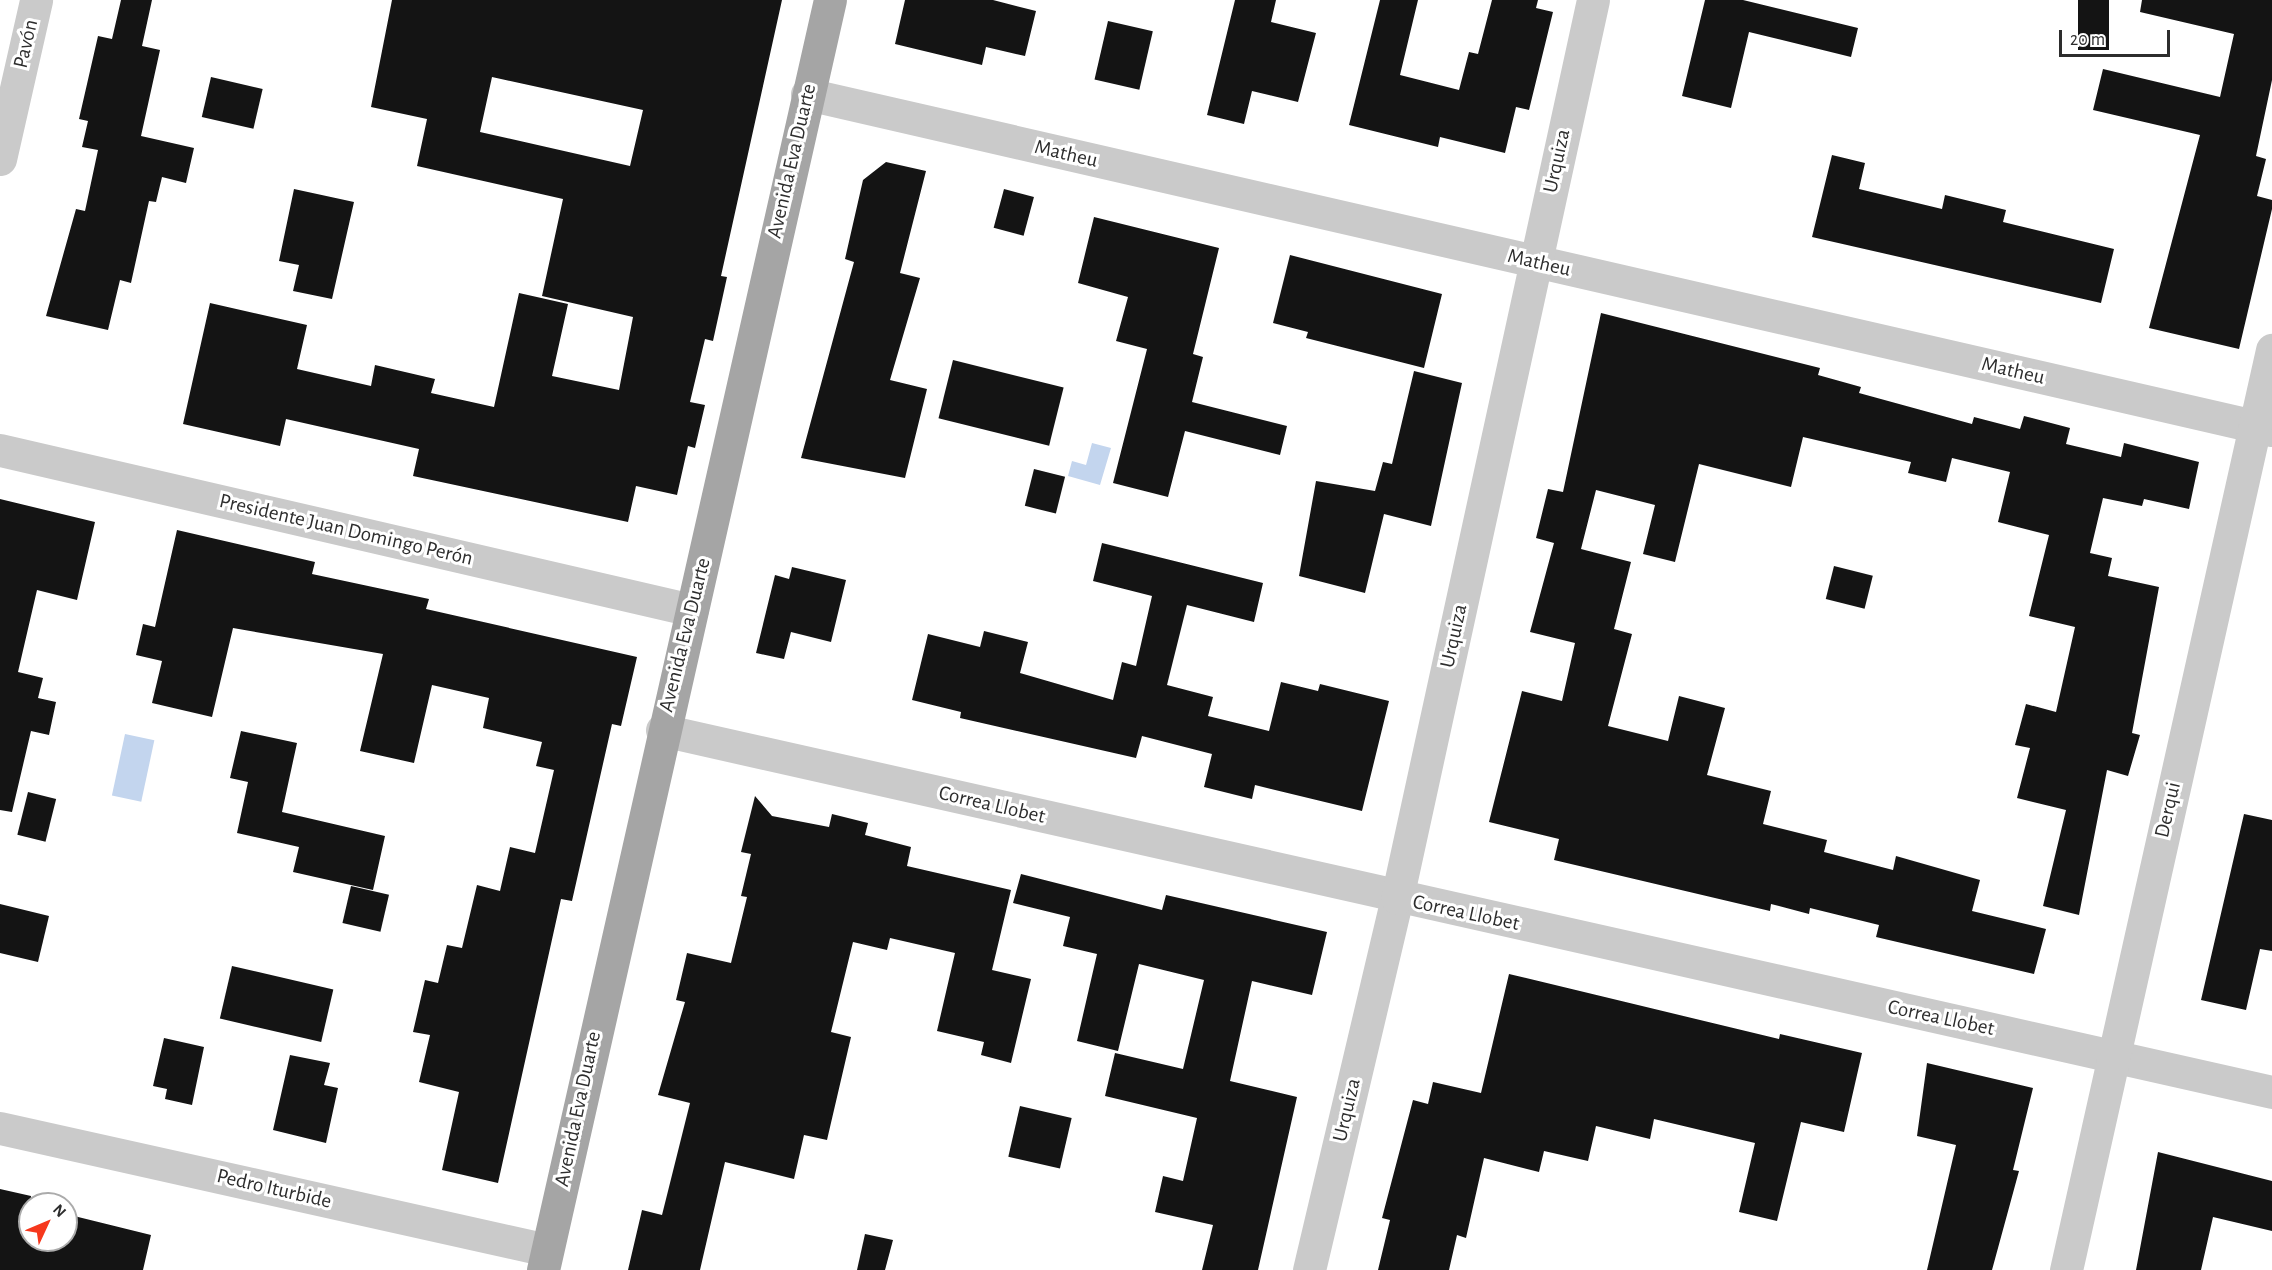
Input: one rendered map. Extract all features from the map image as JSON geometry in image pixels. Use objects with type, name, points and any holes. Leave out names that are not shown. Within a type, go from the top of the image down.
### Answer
[{"type":"main road","name":"Avenida Eva Duarte","points":[[545,1260],[662,730],[692,610],[830,0]]},
{"type":"street","name":"Pavón","points":[[0,159],[36,0]]},
{"type":"street","name":"Urquiza","points":[[1308,1270],[1397,898],[1593,0]]},
{"type":"street","name":"Matheu","points":[[807,94],[2263,428]]},
{"type":"street","name":"Derqui","points":[[2066,1270],[2113,1055],[2263,428],[2272,350]]},
{"type":"street","name":"Presidente Juan Domingo Perón","points":[[0,450],[692,610]]},
{"type":"street","name":"Correa Llobet","points":[[662,730],[1397,898],[2272,1092]]},
{"type":"street","name":"Pedro Iturbide","points":[[0,1128],[545,1260]]},
{"type":"water","points":[[1092,443],[1111,448],[1100,485],[1068,476],[1072,461],[1086,465]]},
{"type":"water","points":[[125,734],[154,740],[141,802],[112,796]]},
{"type":"building","points":[[121,0],[152,0],[142,46],[160,50],[141,136],[194,148],[186,183],[162,177],[156,202],[149,201],[131,283],[120,280],[108,330],[46,316],[76,209],[85,211],[98,150],[82,147],[88,121],[79,119],[98,36],[112,39]]},
{"type":"building","points":[[392,0],[782,0],[721,276],[727,277],[713,341],[705,339],[690,402],[705,405],[695,448],[688,446],[677,495],[636,486],[628,522],[413,476],[419,449],[286,419],[280,446],[183,424],[210,303],[307,325],[297,369],[371,386],[375,365],[435,379],[431,393],[494,407],[519,293],[568,304],[552,376],[619,390],[633,317],[542,296],[563,199],[417,166],[427,119],[371,107]],"holes":[[[492,77],[643,110],[630,166],[480,132]]]},
{"type":"building","points":[[905,0],[993,0],[1036,11],[1025,56],[986,47],[982,65],[895,44]]},
{"type":"building","points":[[1235,0],[1276,0],[1271,22],[1316,33],[1298,102],[1252,91],[1244,124],[1207,115]]},
{"type":"building","points":[[1380,0],[1418,0],[1400,75],[1459,90],[1469,52],[1478,54],[1492,0],[1538,0],[1536,8],[1553,12],[1529,110],[1516,107],[1505,153],[1440,137],[1438,147],[1349,125]]},
{"type":"building","points":[[1705,0],[1743,0],[1858,28],[1851,57],[1749,32],[1731,108],[1682,96]]},
{"type":"building","points":[[2078,0],[2109,0],[2109,50],[2078,50]]},
{"type":"building","points":[[2142,0],[2272,0],[2272,80],[2256,156],[2266,159],[2257,196],[2272,200],[2272,209],[2239,349],[2149,328],[2200,135],[2093,110],[2103,69],[2220,97],[2234,34],[2140,12]]},
{"type":"building","points":[[1108,21],[1153,31],[1139,90],[1095,79]]},
{"type":"building","points":[[211,77],[263,89],[253,129],[202,117]]},
{"type":"building","points":[[1832,155],[1865,163],[1859,189],[1942,209],[1945,195],[2006,210],[2003,222],[2114,249],[2101,303],[1812,237]]},
{"type":"building","points":[[886,162],[926,171],[900,273],[920,278],[890,380],[927,389],[905,478],[801,458],[854,262],[845,259],[863,180]]},
{"type":"building","points":[[294,189],[354,202],[332,299],[293,291],[299,265],[279,261]]},
{"type":"building","points":[[1004,189],[1034,197],[1024,236],[994,228]]},
{"type":"building","points":[[1094,217],[1219,248],[1193,354],[1203,357],[1192,402],[1287,426],[1280,455],[1185,431],[1168,497],[1113,483],[1147,349],[1116,341],[1128,297],[1078,283]]},
{"type":"building","points":[[1290,255],[1442,294],[1424,368],[1306,338],[1308,332],[1273,323]]},
{"type":"building","points":[[1601,313],[1820,368],[1818,375],[1861,387],[1859,393],[1972,424],[1974,417],[2020,429],[2024,416],[2070,428],[2066,444],[2121,457],[2124,443],[2199,462],[2189,509],[2144,499],[2142,506],[2103,498],[2090,553],[2112,558],[2108,576],[2159,587],[2132,733],[2140,735],[2128,776],[2107,770],[2079,915],[2043,906],[2066,810],[2017,798],[2030,748],[2015,745],[2026,704],[2056,712],[2075,627],[2029,616],[2049,535],[1998,522],[2010,472],[1952,458],[1946,482],[1908,473],[1911,462],[1803,437],[1791,487],[1699,464],[1675,562],[1643,554],[1655,505],[1596,490],[1581,549],[1631,562],[1614,629],[1632,634],[1608,726],[1668,741],[1679,696],[1725,708],[1707,775],[1771,791],[1763,824],[1827,840],[1824,852],[1893,870],[1896,856],[1980,880],[1972,911],[2046,929],[2034,974],[1876,937],[1879,925],[1810,908],[1809,914],[1771,904],[1770,911],[1554,860],[1559,839],[1489,822],[1522,691],[1562,701],[1575,643],[1530,632],[1554,543],[1536,538],[1548,489],[1563,492]]},
{"type":"building","points":[[953,360],[1064,388],[1049,446],[938,418]]},
{"type":"building","points":[[1414,371],[1462,383],[1431,526],[1384,514],[1365,593],[1299,576],[1316,481],[1375,491],[1383,462],[1392,464]]},
{"type":"building","points":[[1034,469],[1065,477],[1056,514],[1025,506]]},
{"type":"building","points":[[0,499],[95,522],[77,600],[37,590],[18,672],[43,678],[38,698],[56,702],[49,735],[31,731],[12,812],[0,810]]},
{"type":"building","points":[[177,530],[315,562],[312,574],[429,599],[426,609],[637,657],[621,726],[612,724],[572,901],[561,899],[498,1183],[442,1170],[459,1092],[419,1082],[430,1035],[413,1032],[425,980],[438,983],[447,945],[462,948],[477,885],[500,891],[510,847],[535,853],[554,770],[536,766],[542,742],[483,728],[489,698],[432,685],[414,763],[360,751],[383,654],[233,628],[212,717],[152,703],[162,661],[136,655],[143,624],[155,627]]},
{"type":"building","points":[[1102,543],[1263,583],[1254,622],[1187,605],[1167,685],[1213,697],[1208,716],[1269,731],[1281,682],[1318,691],[1320,684],[1389,701],[1362,811],[1255,785],[1252,799],[1204,787],[1212,754],[1142,736],[1136,758],[960,718],[961,712],[912,700],[928,634],[980,647],[984,631],[1028,642],[1020,673],[1113,700],[1122,662],[1136,666],[1152,596],[1093,581]]},
{"type":"building","points":[[1834,566],[1873,576],[1865,609],[1826,599]]},
{"type":"building","points":[[792,567],[846,580],[831,642],[791,632],[784,659],[756,653],[775,575],[789,579]]},
{"type":"building","points":[[241,731],[297,743],[282,812],[385,836],[373,890],[293,872],[299,847],[237,833],[248,782],[230,778]]},
{"type":"building","points":[[28,792],[56,799],[45,842],[17,835]]},
{"type":"building","points":[[755,796],[772,816],[829,827],[832,814],[868,823],[865,835],[911,847],[907,866],[1011,890],[992,970],[1031,979],[1011,1063],[981,1055],[984,1042],[937,1031],[955,953],[890,938],[887,950],[853,942],[831,1032],[851,1037],[827,1140],[804,1135],[794,1179],[725,1162],[700,1270],[628,1270],[642,1210],[662,1215],[690,1103],[658,1095],[685,1002],[676,1000],[687,953],[731,963],[747,897],[741,896],[751,854],[741,852]]},
{"type":"building","points":[[2244,814],[2272,820],[2272,951],[2260,949],[2246,1010],[2201,1000]]},
{"type":"building","points":[[1021,874],[1162,910],[1166,895],[1327,932],[1312,995],[1252,981],[1230,1081],[1297,1097],[1258,1270],[1202,1270],[1213,1225],[1155,1212],[1163,1176],[1183,1181],[1197,1118],[1105,1096],[1115,1053],[1183,1069],[1204,980],[1139,964],[1118,1051],[1077,1041],[1097,954],[1063,946],[1070,917],[1013,903]]},
{"type":"building","points":[[351,886],[389,895],[380,932],[342,923]]},
{"type":"building","points":[[0,904],[49,916],[38,962],[0,953]]},
{"type":"building","points":[[232,966],[333,989],[321,1042],[220,1019]]},
{"type":"building","points":[[1509,974],[1779,1039],[1780,1034],[1862,1053],[1844,1132],[1801,1122],[1777,1221],[1739,1212],[1755,1143],[1654,1119],[1650,1139],[1596,1126],[1588,1161],[1544,1151],[1539,1172],[1484,1158],[1466,1238],[1457,1235],[1449,1270],[1378,1270],[1390,1220],[1382,1218],[1413,1100],[1428,1104],[1433,1082],[1481,1093]]},
{"type":"building","points":[[164,1038],[204,1047],[192,1105],[165,1099],[167,1089],[153,1086]]},
{"type":"building","points":[[290,1055],[330,1063],[324,1085],[338,1088],[326,1143],[273,1130]]},
{"type":"building","points":[[1927,1063],[2033,1088],[2013,1170],[2019,1171],[1992,1270],[1927,1270],[1956,1145],[1917,1136]]},
{"type":"building","points":[[1020,1106],[1072,1118],[1060,1169],[1008,1157]]},
{"type":"building","points":[[2158,1152],[2272,1181],[2272,1231],[2213,1217],[2201,1270],[2136,1270]]},
{"type":"building","points":[[0,1189],[18,1193],[18,1252],[78,1252],[78,1217],[151,1235],[143,1270],[0,1270]]},
{"type":"building","points":[[865,1234],[893,1240],[885,1270],[857,1270]]}]
